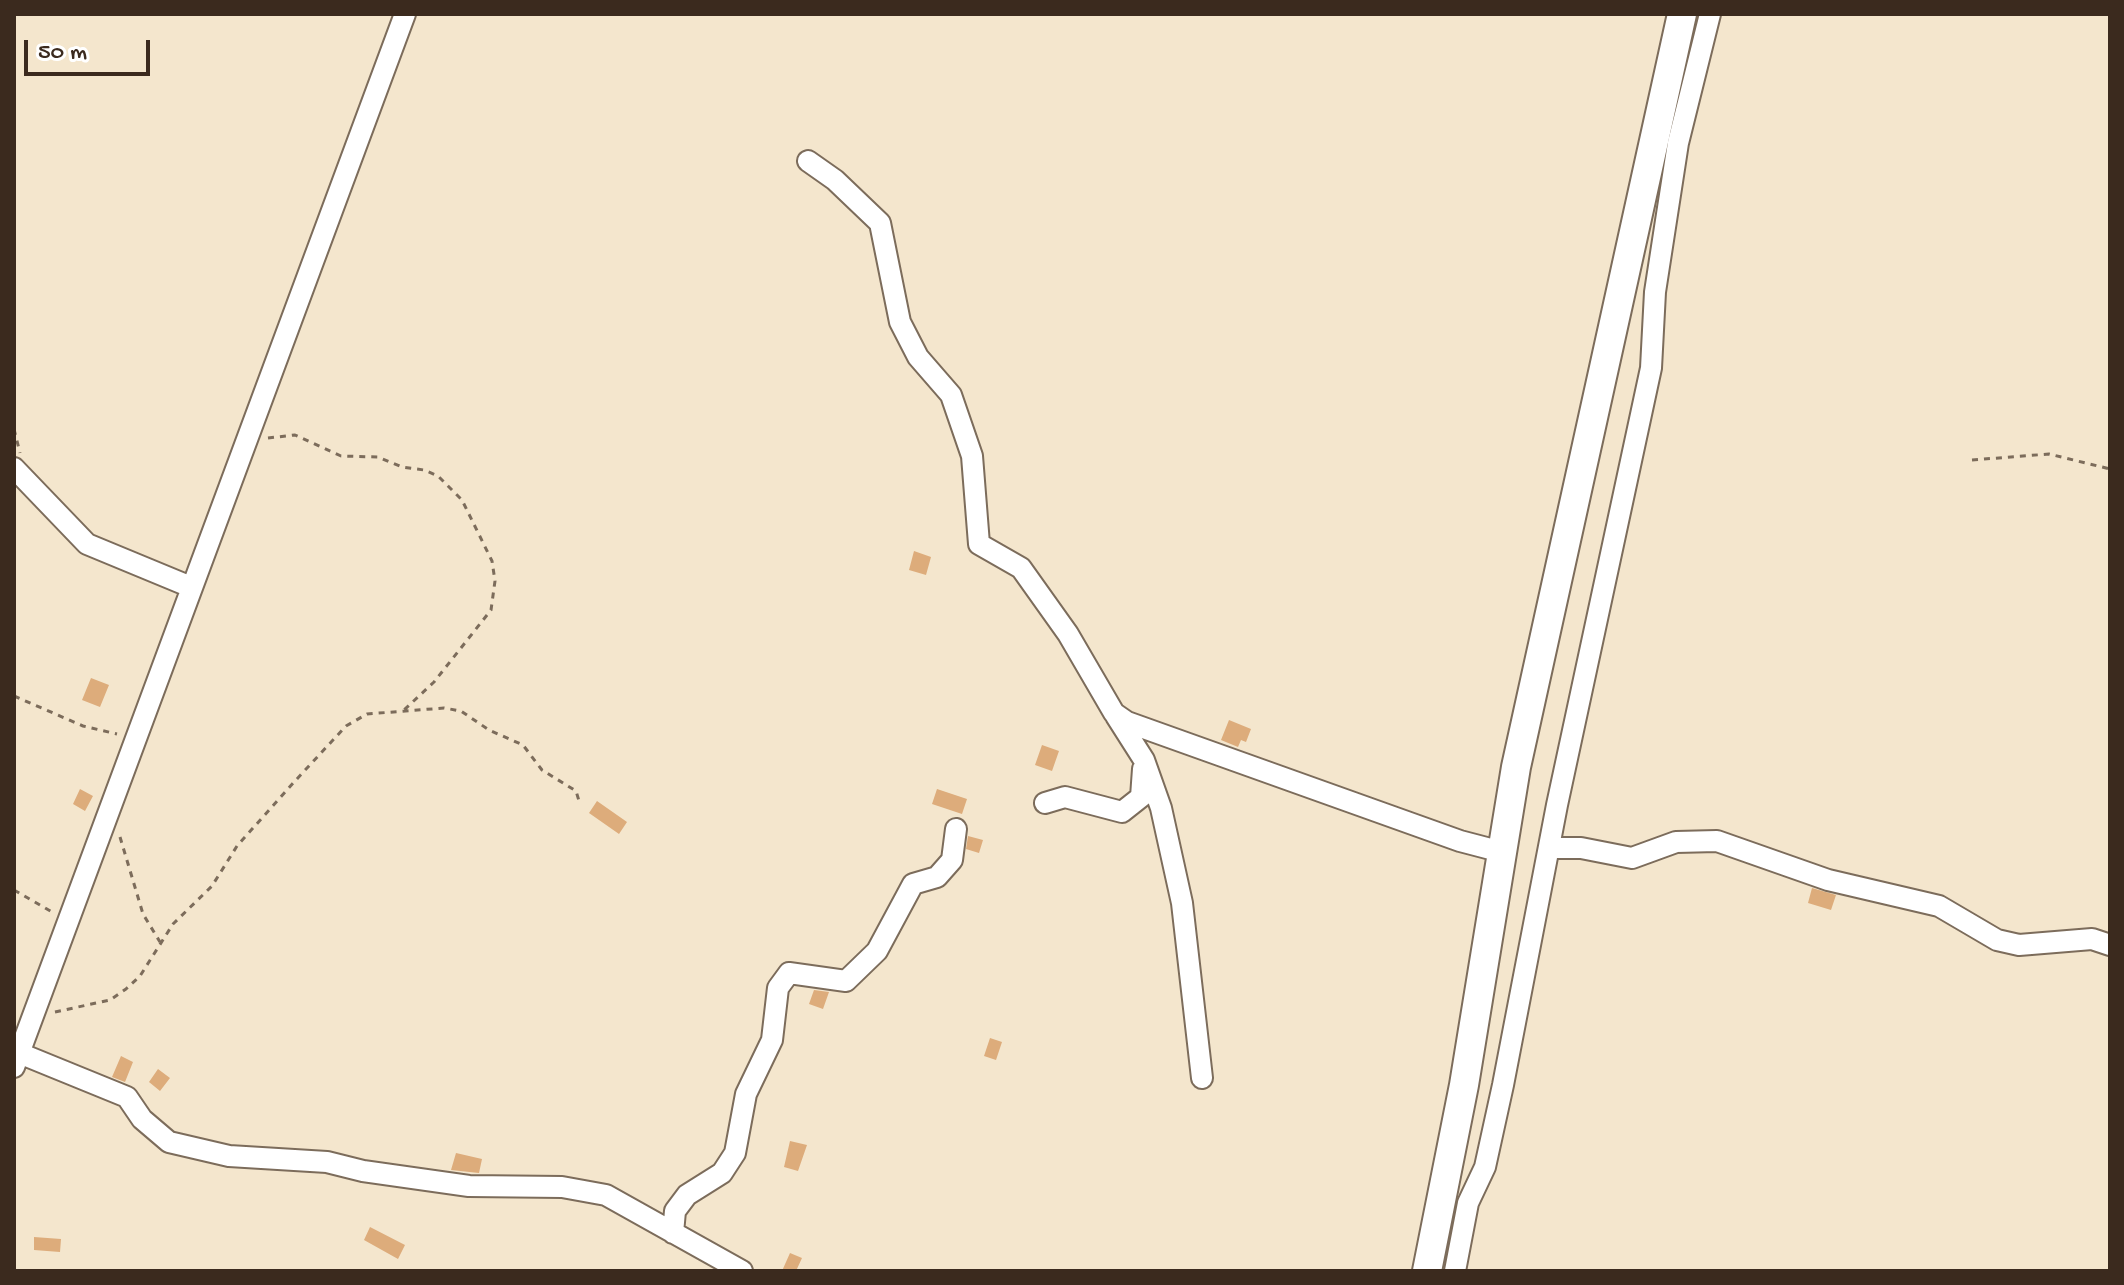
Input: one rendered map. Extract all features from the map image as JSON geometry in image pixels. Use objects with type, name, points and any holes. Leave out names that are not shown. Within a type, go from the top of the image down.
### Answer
[{"type":"street","points":[[405,14],[247,447],[191,587],[17,1060],[127,1097],[142,1119],[169,1142],[229,1156],[327,1162],[363,1171],[469,1186],[562,1187],[606,1195],[742,1271]]},
{"type":"street","points":[[1427,1271],[1461,1100],[1516,767],[1682,14]]},
{"type":"street","points":[[1455,1271],[1468,1203],[1485,1167],[1651,368],[1655,292],[1678,143],[1710,14]]},
{"type":"street","points":[[808,161],[835,180],[880,223],[900,322],[918,357],[951,395],[972,456],[975,528],[979,544],[1021,568],[1068,634],[1144,760],[1161,808],[1182,903],[1202,1078]]},
{"type":"street","points":[[14,468],[87,544],[191,587]]},
{"type":"street","points":[[1114,713],[1127,722],[1460,841],[1502,852]]},
{"type":"street","points":[[1045,803],[1065,797],[1122,812],[1141,797],[1149,740],[1162,734]]},
{"type":"street","points":[[673,1233],[675,1211],[687,1195],[722,1173],[735,1153],[746,1094],[772,1040],[778,988],[789,973],[846,981],[877,951],[913,884],[937,877],[952,860],[956,829]]},
{"type":"street","points":[[1549,848],[1581,848],[1632,858],[1676,842],[1717,841],[1828,880],[1939,906],[1997,940],[2019,945],[2092,939],[2110,945]]},
{"type":"path","points":[[247,447],[261,439],[284,435],[308,438],[341,456],[378,457],[402,467],[424,470],[438,476],[462,500],[492,561],[495,581],[491,610],[434,682],[403,712]]},
{"type":"path","points":[[1972,460],[2049,454],[2110,469]]},
{"type":"path","points":[[14,696],[83,726],[136,739]]},
{"type":"path","points":[[35,1010],[63,1013],[110,1000],[140,976],[184,911],[212,886],[237,846],[346,726],[367,714],[444,708],[461,711],[489,730],[523,745],[542,770],[576,791],[579,801]]},
{"type":"path","points":[[109,816],[120,837],[143,914],[161,943]]},
{"type":"path","points":[[14,890],[68,921]]},
{"type":"building","points":[[914,551],[931,557],[926,575],[909,570]]},
{"type":"building","points":[[91,678],[109,685],[100,707],[82,700]]},
{"type":"building","points":[[1229,720],[1251,729],[1246,742],[1241,740],[1238,747],[1221,740]]},
{"type":"building","points":[[1042,745],[1059,751],[1052,771],[1035,765]]},
{"type":"building","points":[[80,789],[93,796],[85,811],[73,804]]},
{"type":"building","points":[[937,789],[967,799],[962,814],[932,804]]},
{"type":"building","points":[[597,801],[627,822],[619,834],[589,813]]},
{"type":"building","points":[[968,836],[983,840],[979,853],[966,849]]},
{"type":"building","points":[[1812,888],[1836,895],[1831,910],[1808,903]]},
{"type":"building","points":[[814,990],[829,992],[823,1009],[809,1004]]},
{"type":"building","points":[[990,1038],[1002,1042],[996,1060],[984,1056]]},
{"type":"building","points":[[121,1056],[133,1062],[125,1082],[112,1077]]},
{"type":"building","points":[[158,1069],[170,1078],[160,1091],[149,1082]]},
{"type":"building","points":[[790,1141],[807,1145],[798,1171],[784,1167]]},
{"type":"building","points":[[456,1153],[482,1159],[479,1173],[451,1170]]},
{"type":"building","points":[[370,1227],[405,1245],[398,1259],[364,1240]]},
{"type":"building","points":[[34,1237],[61,1239],[60,1252],[34,1250]]},
{"type":"building","points":[[790,1253],[802,1258],[796,1271],[782,1271]]}]
